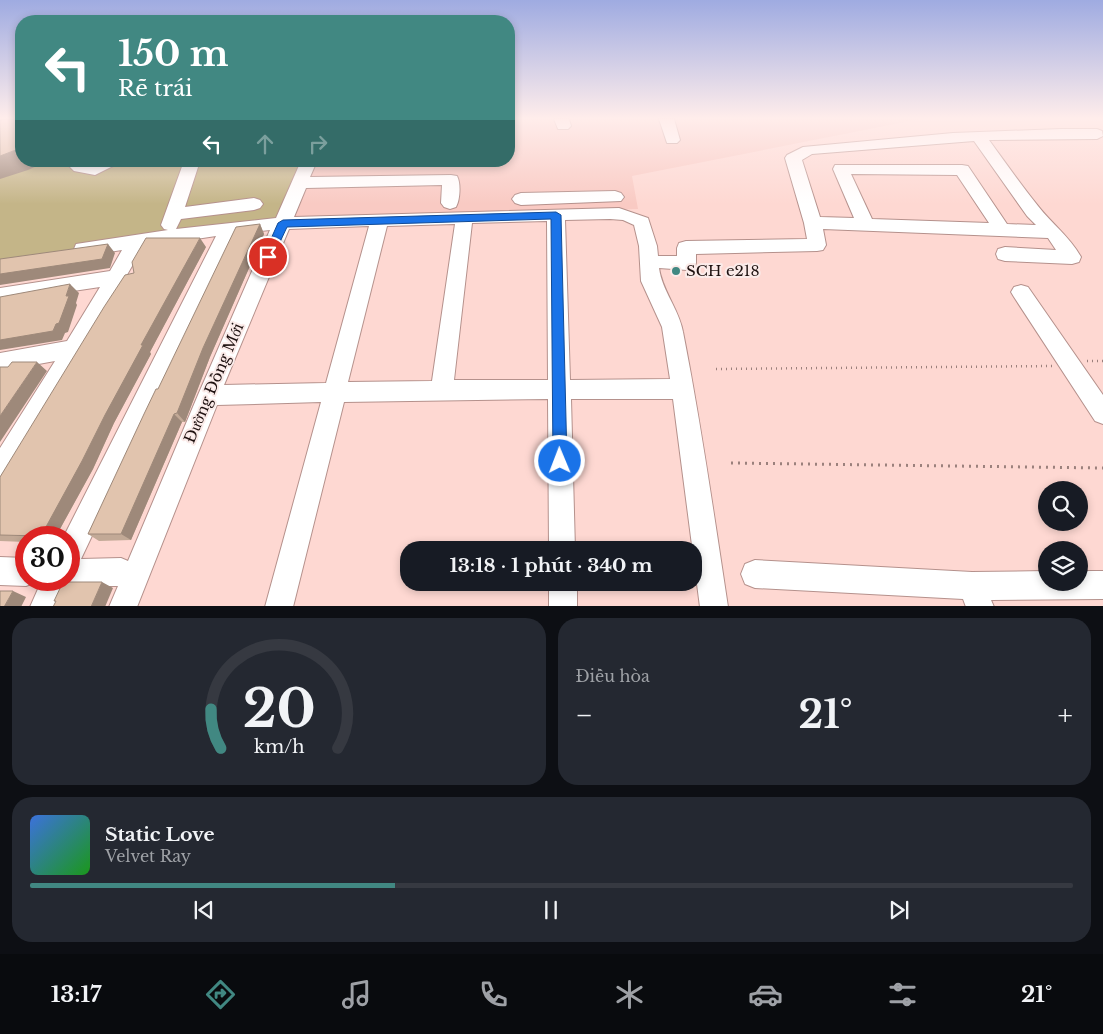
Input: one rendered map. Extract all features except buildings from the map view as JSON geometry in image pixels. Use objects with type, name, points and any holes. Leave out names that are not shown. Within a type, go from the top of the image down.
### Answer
[{"type":"street","points":[[662,262],[687,263],[686,248],[817,246],[793,158],[809,150],[842,147]]},
{"type":"street","points":[[987,147],[1033,212],[1053,232],[1072,257],[1005,254]]},
{"type":"street","points":[[80,167],[95,170],[100,167]]},
{"type":"street","points":[[167,237],[190,167]]},
{"type":"street","name":"Đường Đồng Mới","points":[[123,606],[208,395],[306,167]]},
{"type":"street","points":[[866,225],[841,169],[962,170],[1011,230],[1037,255]]},
{"type":"street","points":[[300,183],[452,180],[450,203]]},
{"type":"street","points":[[68,252],[229,228],[283,223],[379,222],[556,215],[579,206],[615,197]]},
{"type":"street","points":[[521,199],[622,213],[642,222],[648,246],[651,281],[672,327],[683,389],[714,606]]},
{"type":"street","points":[[173,214],[254,204]]},
{"type":"street","points":[[556,215],[562,541]]},
{"type":"street","points":[[442,390],[464,219]]},
{"type":"street","points":[[279,606],[379,222]]},
{"type":"street","points":[[812,223],[1053,232]]},
{"type":"street","points":[[80,533],[229,228]]},
{"type":"street","points":[[0,469],[137,241]]},
{"type":"street","points":[[0,295],[116,277]]},
{"type":"street","points":[[1021,292],[1103,414]]},
{"type":"street","points":[[0,362],[73,349]]},
{"type":"street","points":[[208,395],[442,390],[683,389]]},
{"type":"street","points":[[0,571],[15,572]]},
{"type":"street","points":[[80,572],[122,572]]},
{"type":"street","points":[[755,574],[976,596],[1103,586]]},
{"type":"street","points":[[44,606],[51,591]]},
{"type":"street","points":[[562,591],[563,606]]},
{"type":"path","points":[[716,369],[1072,366]]},
{"type":"path","points":[[731,463],[1103,468]]},
{"type":"shaded area","points":[[0,147],[15,147],[15,167],[299,167],[277,219],[0,260]]},
{"type":"shaded area","points":[[515,147],[777,147],[632,176],[638,209],[295,217],[315,167],[515,167]]},
{"type":"place","name":"SCH e218","points":[[676,271]]},
{"type":"route","points":[[268,257],[283,223],[379,222],[556,215],[560,461]]}]
